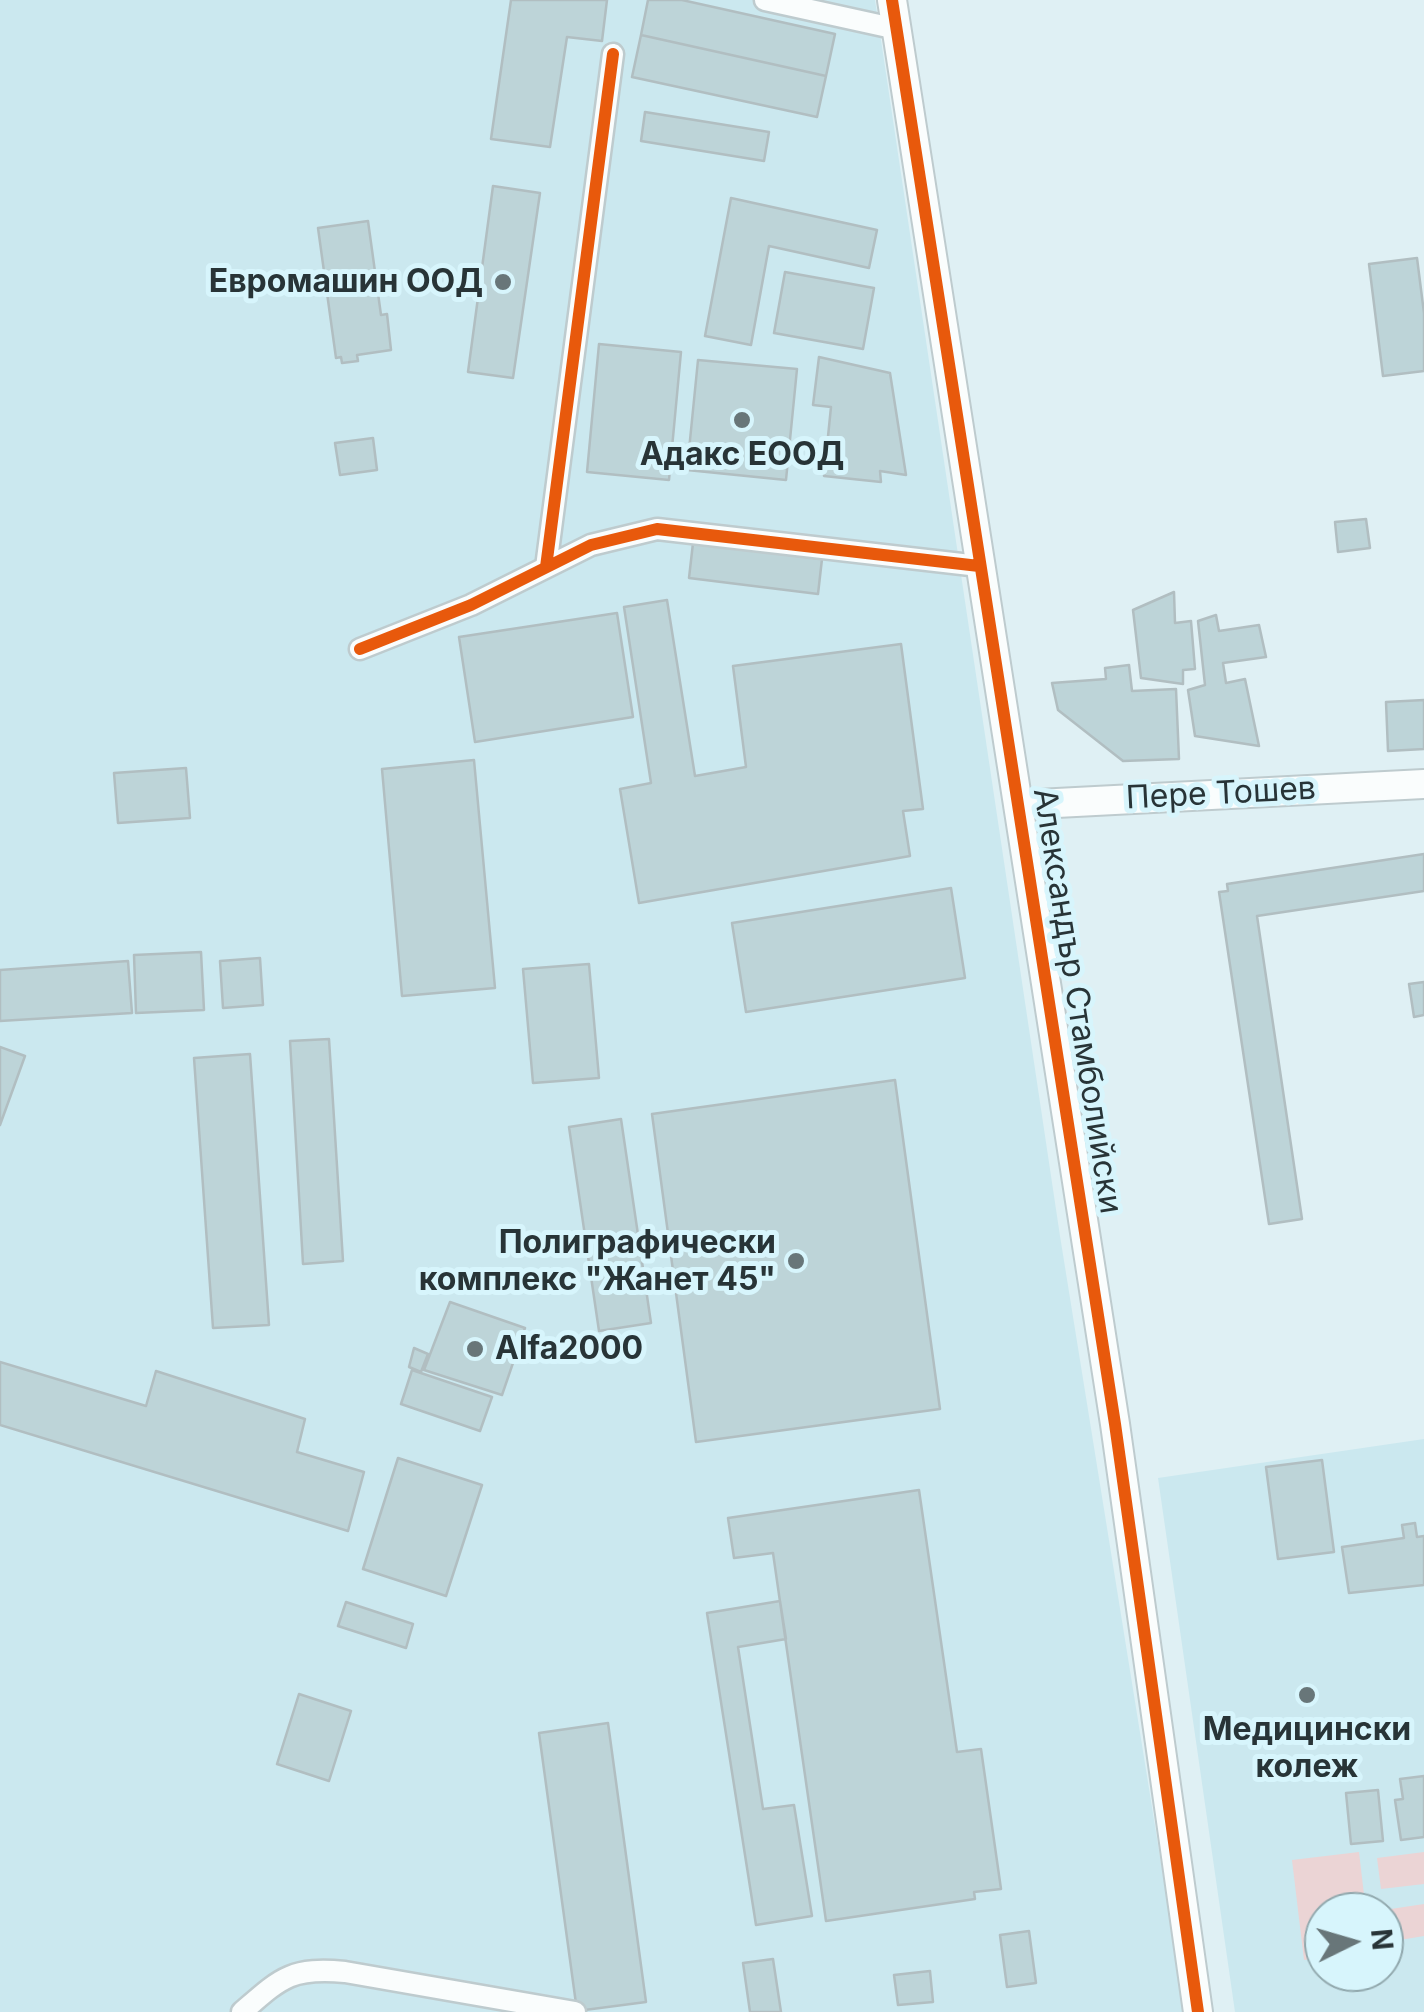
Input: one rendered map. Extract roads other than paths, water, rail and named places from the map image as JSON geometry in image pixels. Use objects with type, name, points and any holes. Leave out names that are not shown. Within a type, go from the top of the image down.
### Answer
[{"type":"street","points":[[764,0],[897,29]]},
{"type":"street","name":"Александър Стамболийски","points":[[892,0],[1123,1478],[1198,2012]]},
{"type":"street","points":[[546,568],[613,54]]},
{"type":"street","points":[[360,649],[471,605],[590,545],[656,529],[980,566]]},
{"type":"street","name":"Пере Тошев","points":[[1018,804],[1424,784]]},
{"type":"street","points":[[242,2012],[281,1978],[316,1970],[574,2012]]},
{"type":"place","name":"Евромашин ООД","points":[[503,282]]},
{"type":"place","name":"Адакс ЕООД","points":[[742,420]]},
{"type":"place","name":"Полиграфически комплекс \"Жанет 45\"","points":[[796,1261]]},
{"type":"place","name":"Alfa2000","points":[[475,1349]]},
{"type":"place","name":"Медицински колеж","points":[[1307,1695]]}]
